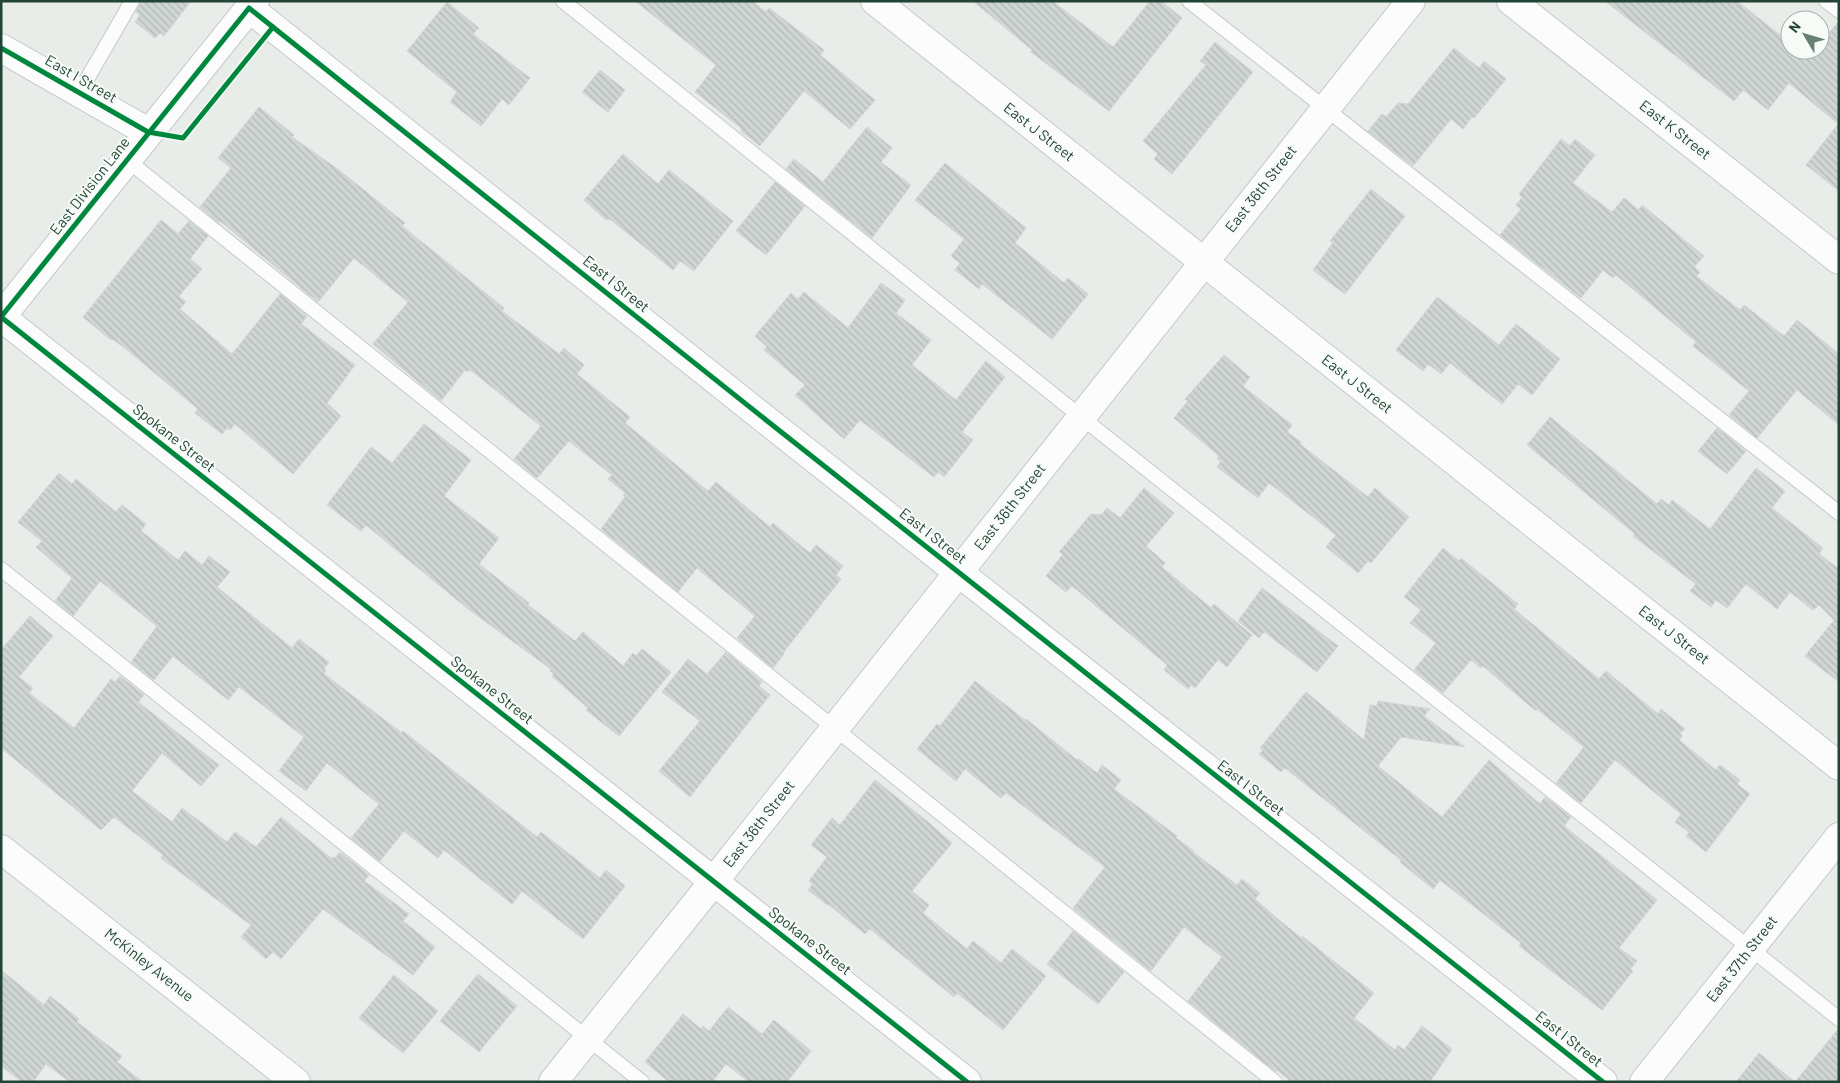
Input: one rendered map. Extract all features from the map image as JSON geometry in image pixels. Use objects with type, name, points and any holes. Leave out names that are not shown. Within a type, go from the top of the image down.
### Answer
[{"type":"street","name":"East J Street","points":[[875,1],[1839,766]]},
{"type":"street","name":"East 36th Street","points":[[553,1082],[1411,1]]},
{"type":"street","name":"East K Street","points":[[1511,1],[1839,260]]},
{"type":"street","name":"East I Street","points":[[252,5],[958,572],[1603,1082]]},
{"type":"street","name":"East Division Lane","points":[[1,317],[252,5]]},
{"type":"street","name":"East I Street","points":[[1,48],[148,132]]},
{"type":"street","name":"Spokane Street","points":[[1,317],[967,1082]]},
{"type":"street","name":"East 37th Street","points":[[1644,1082],[1839,837]]},
{"type":"street","name":"McKinley Avenue","points":[[1,849],[296,1082]]},
{"type":"lane","points":[[79,93],[132,1]]},
{"type":"lane","points":[[563,1],[1081,417],[1839,1019]]},
{"type":"lane","points":[[1189,1],[1839,513]]},
{"type":"lane","points":[[1826,1],[1839,11]]},
{"type":"lane","points":[[127,160],[1275,1082]]},
{"type":"lane","points":[[1,569],[642,1082]]},
{"type":"building","points":[[141,1],[191,1],[164,36],[160,33],[155,38],[135,22],[140,15],[136,12]]},
{"type":"building","points":[[635,1],[752,1],[766,12],[769,8],[824,50],[820,55],[875,100],[850,129],[804,91],[760,146],[741,131],[742,129],[695,92],[716,65]]},
{"type":"building","points":[[973,1],[1052,1],[1113,47],[1150,1],[1161,1],[1182,18],[1109,111],[1031,52],[1032,50]]},
{"type":"building","points":[[1605,1],[1737,1],[1780,35],[1780,60],[1830,60],[1830,32],[1839,21],[1839,191],[1806,165],[1838,124],[1789,83],[1768,110],[1743,90],[1734,101]]},
{"type":"building","points":[[447,2],[479,28],[473,34],[530,78],[509,105],[502,99],[481,126],[450,102],[457,92],[407,51]]},
{"type":"building","points":[[1215,42],[1253,72],[1172,174],[1154,159],[1158,154],[1143,141],[1206,65],[1200,61]]},
{"type":"building","points":[[1454,48],[1479,68],[1484,61],[1506,79],[1463,129],[1451,119],[1413,166],[1368,131],[1382,114],[1386,117],[1398,103],[1408,104]]},
{"type":"building","points":[[600,70],[625,90],[608,112],[582,92]]},
{"type":"building","points":[[259,107],[294,135],[292,137],[339,170],[405,223],[402,226],[504,308],[502,311],[559,354],[564,348],[584,365],[577,374],[630,417],[625,423],[708,491],[716,482],[770,527],[773,523],[810,553],[816,545],[843,566],[836,575],[841,579],[773,668],[737,638],[755,616],[697,568],[678,592],[601,529],[625,497],[623,495],[625,493],[608,479],[612,475],[569,441],[537,478],[514,459],[541,426],[469,369],[468,372],[465,370],[441,401],[373,344],[408,302],[354,258],[318,302],[220,221],[219,223],[200,207],[231,168],[218,158]]},
{"type":"building","points":[[867,127],[892,148],[881,162],[911,185],[872,238],[786,169],[794,159],[823,182]]},
{"type":"building","points":[[1561,139],[1570,146],[1575,139],[1595,155],[1573,183],[1612,212],[1624,198],[1639,210],[1642,205],[1704,256],[1694,267],[1700,272],[1696,276],[1740,310],[1744,305],[1784,336],[1797,320],[1839,354],[1839,425],[1797,390],[1757,438],[1729,415],[1749,391],[1693,346],[1696,342],[1616,275],[1613,278],[1603,270],[1581,298],[1500,235],[1521,209],[1516,205],[1522,197],[1519,194]]},
{"type":"building","points":[[623,154],[658,184],[669,170],[733,221],[694,271],[680,261],[673,270],[611,220],[606,220],[584,200]]},
{"type":"building","points":[[945,163],[1026,228],[1015,243],[1064,283],[1068,278],[1088,294],[1052,339],[982,284],[979,289],[955,270],[960,263],[951,256],[964,239],[915,200]]},
{"type":"building","points":[[775,182],[805,206],[766,255],[736,231]]},
{"type":"building","points":[[1371,189],[1405,216],[1345,294],[1313,270],[1333,243],[1330,241]]},
{"type":"building","points":[[161,220],[178,234],[189,221],[208,236],[190,259],[202,269],[179,296],[186,302],[180,309],[232,354],[280,294],[307,316],[301,324],[355,365],[327,403],[341,416],[293,474],[235,424],[230,430],[227,428],[222,434],[195,413],[198,409],[126,349],[111,340],[83,317]]},
{"type":"building","points":[[881,283],[905,300],[896,313],[931,340],[912,365],[956,400],[986,361],[1005,377],[962,432],[973,440],[944,477],[938,472],[934,477],[860,420],[844,439],[795,395],[805,385],[764,350],[767,347],[755,336],[791,293],[798,299],[804,292],[848,328]]},
{"type":"building","points":[[1437,297],[1499,345],[1516,324],[1560,359],[1532,395],[1518,384],[1502,404],[1450,363],[1441,374],[1428,364],[1423,371],[1396,350]]},
{"type":"building","points":[[1224,355],[1250,377],[1243,386],[1292,425],[1287,432],[1301,442],[1300,444],[1368,497],[1375,488],[1409,517],[1371,563],[1368,561],[1358,573],[1326,547],[1336,535],[1269,483],[1258,498],[1217,467],[1221,461],[1217,459],[1219,456],[1174,418],[1188,401],[1185,399]]},
{"type":"building","points":[[1550,417],[1657,504],[1661,499],[1669,505],[1672,500],[1710,529],[1756,468],[1785,491],[1772,508],[1823,548],[1819,554],[1839,569],[1839,682],[1805,656],[1834,620],[1819,605],[1813,610],[1790,592],[1777,609],[1746,584],[1727,608],[1716,600],[1711,607],[1690,591],[1696,584],[1633,536],[1635,534],[1527,445]]},
{"type":"building","points":[[424,424],[471,460],[444,496],[499,538],[479,564],[575,641],[583,632],[623,666],[633,653],[636,656],[642,649],[671,672],[619,736],[586,710],[588,708],[552,676],[554,674],[550,671],[551,669],[468,609],[366,525],[361,531],[327,505],[371,447],[392,463]]},
{"type":"building","points":[[1717,428],[1746,451],[1727,474],[1698,451]]},
{"type":"building","points":[[59,473],[72,484],[76,479],[116,512],[122,505],[146,524],[141,531],[178,560],[185,551],[202,565],[209,556],[230,572],[217,587],[292,648],[299,639],[329,662],[324,669],[326,671],[324,674],[402,733],[403,731],[537,837],[541,832],[600,878],[606,870],[625,886],[583,939],[522,891],[512,904],[444,850],[438,858],[404,831],[380,861],[351,838],[379,804],[327,763],[306,791],[279,771],[304,737],[239,687],[228,700],[173,656],[154,680],[131,662],[157,626],[100,581],[73,616],[55,601],[72,578],[36,547],[42,541],[18,522]]},
{"type":"building","points":[[1144,488],[1174,513],[1146,546],[1165,563],[1162,567],[1211,608],[1214,604],[1252,635],[1227,667],[1218,660],[1195,688],[1191,685],[1188,689],[1164,670],[1167,665],[1165,663],[1072,586],[1066,592],[1046,576],[1063,554],[1059,552],[1091,514],[1101,515],[1107,508],[1120,518]]},
{"type":"building","points":[[1443,548],[1459,561],[1461,558],[1518,604],[1514,609],[1599,679],[1606,671],[1658,714],[1661,709],[1685,729],[1680,733],[1682,736],[1679,740],[1716,770],[1720,765],[1740,780],[1737,784],[1750,794],[1706,852],[1686,836],[1689,832],[1675,822],[1681,814],[1615,760],[1581,803],[1556,783],[1584,747],[1537,709],[1536,711],[1483,666],[1481,668],[1471,660],[1443,693],[1414,670],[1436,643],[1410,623],[1421,610],[1404,597]]},
{"type":"building","points":[[1262,588],[1338,646],[1317,672],[1264,632],[1259,638],[1238,621]]},
{"type":"building","points":[[30,616],[53,636],[19,677],[33,688],[29,693],[74,728],[111,679],[115,682],[120,676],[144,695],[138,702],[219,765],[201,786],[162,753],[132,791],[172,822],[182,808],[227,842],[235,832],[256,847],[281,817],[332,859],[340,852],[369,875],[364,881],[409,914],[403,921],[435,947],[413,975],[323,909],[281,959],[273,952],[266,959],[241,937],[251,925],[161,858],[163,855],[114,817],[101,830],[1,748],[1,650]]},
{"type":"building","points":[[726,652],[762,682],[759,686],[770,695],[690,797],[659,771],[700,721],[662,692],[688,659],[707,674]]},
{"type":"building","points":[[975,681],[1077,760],[1079,759],[1097,773],[1102,765],[1121,780],[1114,789],[1177,836],[1176,838],[1193,852],[1237,885],[1242,879],[1260,893],[1255,899],[1301,938],[1302,936],[1374,993],[1354,1018],[1395,1050],[1398,1045],[1404,1050],[1422,1026],[1452,1049],[1430,1082],[1292,1082],[1277,1070],[1276,1072],[1188,1001],[1222,957],[1184,927],[1151,971],[1073,908],[1105,867],[1006,793],[1001,798],[965,769],[956,781],[917,749],[937,724],[940,726]]},
{"type":"building","points":[[1306,692],[1364,740],[1370,705],[1377,706],[1378,701],[1430,709],[1424,716],[1465,747],[1401,737],[1378,766],[1442,817],[1489,760],[1540,804],[1545,797],[1571,817],[1564,826],[1657,900],[1619,948],[1637,961],[1630,969],[1633,971],[1602,1010],[1519,946],[1521,943],[1440,880],[1433,889],[1400,862],[1401,860],[1285,768],[1281,772],[1259,754],[1263,750],[1260,748]]},
{"type":"building","points":[[875,780],[952,843],[912,891],[929,905],[923,913],[967,949],[973,941],[1001,963],[1012,949],[1046,976],[1003,1030],[957,993],[954,997],[870,929],[865,934],[808,890],[813,884],[809,881],[827,857],[811,845],[832,818],[840,825]]},
{"type":"building","points":[[1073,931],[1124,972],[1098,1004],[1047,964]]},
{"type":"building","points":[[1,970],[44,1005],[50,996],[79,1019],[77,1022],[122,1056],[117,1062],[143,1082],[70,1082],[46,1064],[33,1082],[22,1082],[1,1066]]},
{"type":"building","points":[[478,974],[517,1006],[479,1052],[440,1021]]},
{"type":"building","points":[[394,975],[438,1011],[403,1053],[359,1018]]},
{"type":"building","points":[[728,1007],[762,1034],[774,1020],[811,1051],[787,1082],[749,1082],[726,1064],[712,1082],[669,1082],[645,1062],[683,1014],[701,1029],[703,1026],[709,1031]]},
{"type":"building","points":[[1839,1028],[1839,1082],[1795,1082]]},
{"type":"building","points":[[1759,1053],[1795,1082],[1736,1082]]},
{"type":"cycle path","points":[[967,1082],[1,317],[249,8],[1603,1082]]},
{"type":"cycle path","points":[[1,48],[148,132],[183,138],[273,27]]}]
